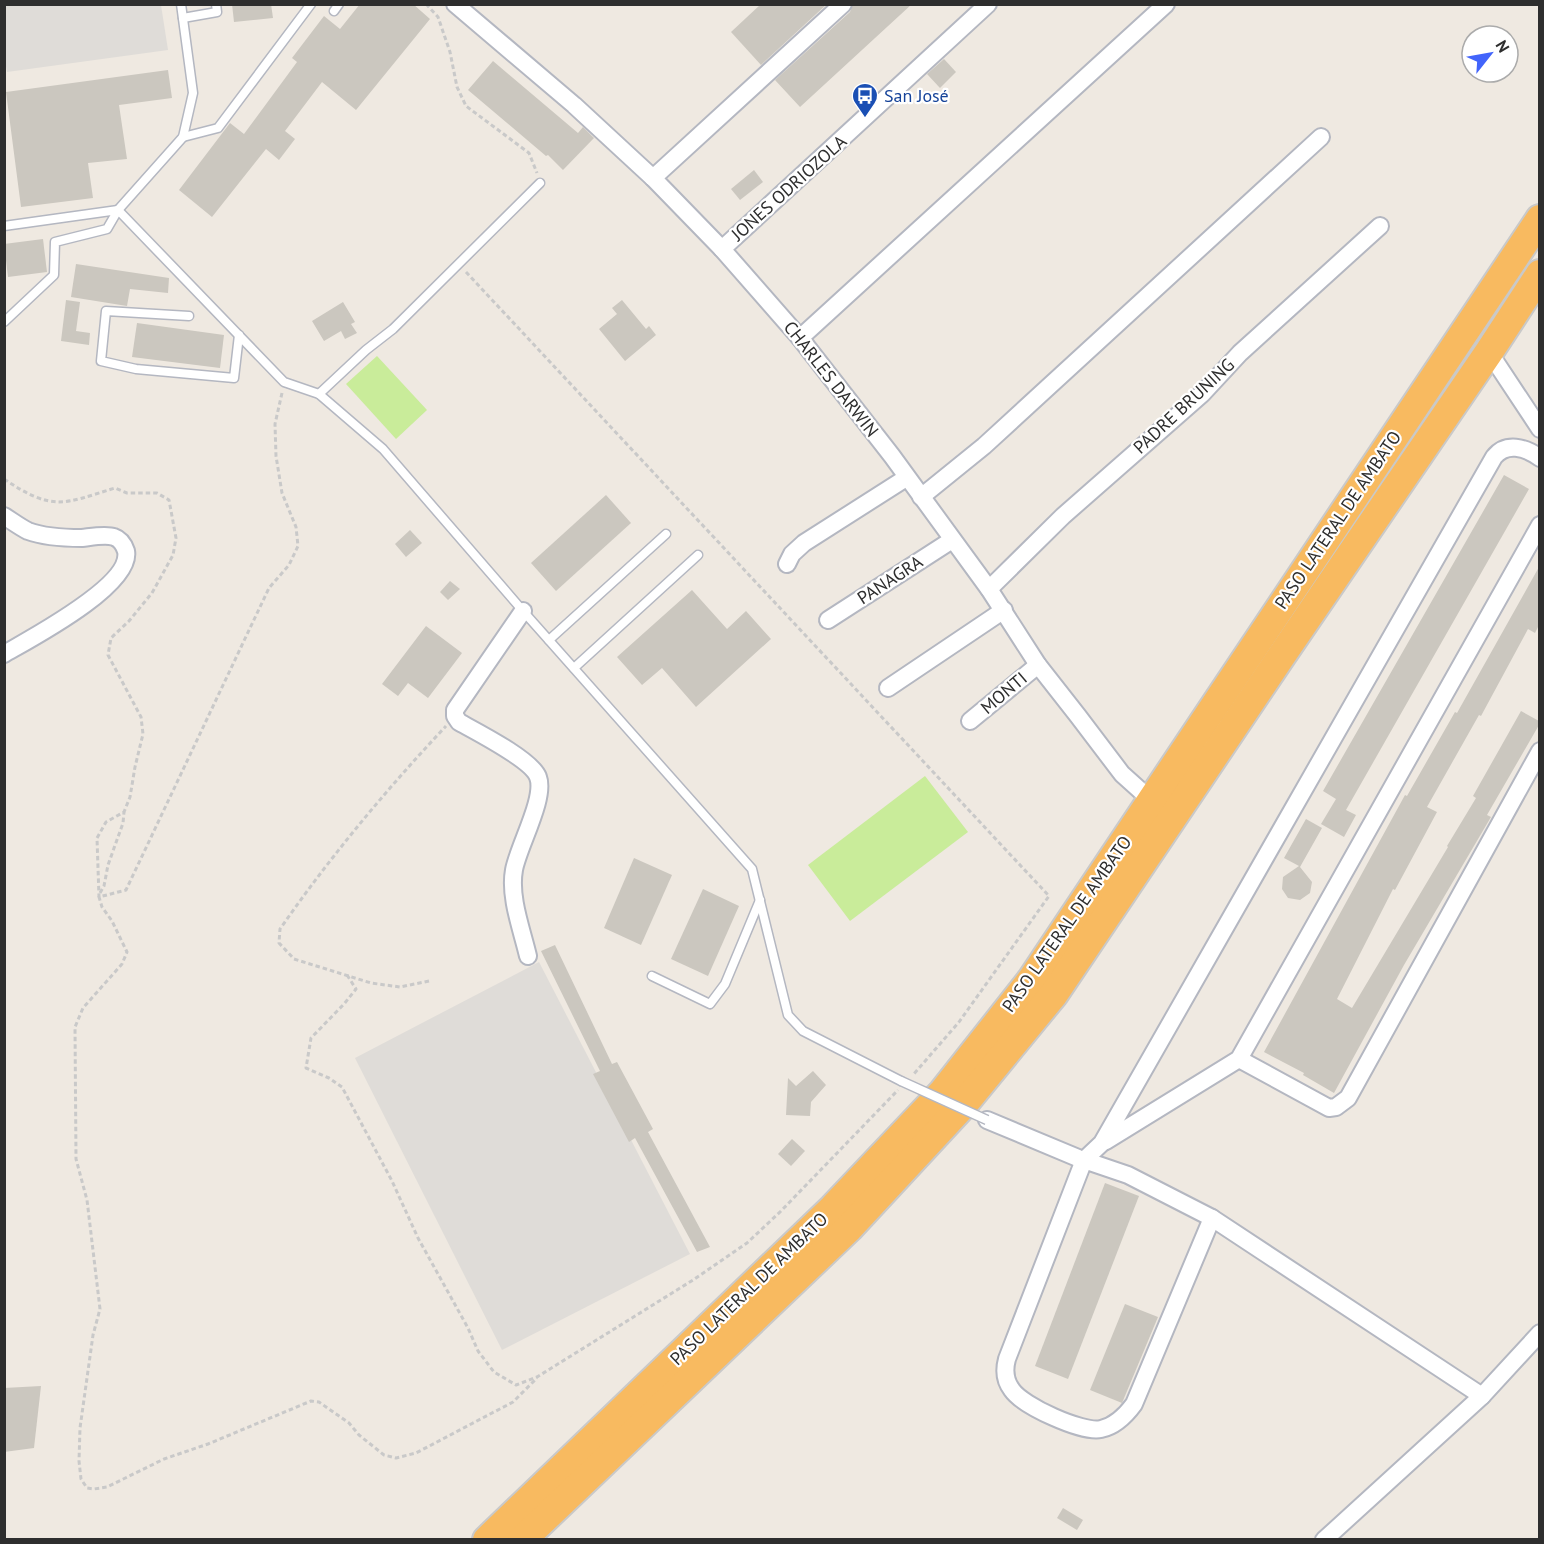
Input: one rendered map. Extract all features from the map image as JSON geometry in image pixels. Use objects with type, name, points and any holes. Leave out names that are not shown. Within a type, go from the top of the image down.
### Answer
[{"type":"highway","name":"PASO LATERAL DE AMBATO","points":[[487,1539],[833,1208],[943,1092],[1032,979],[1539,219]]},
{"type":"highway","name":"PASO LATERAL DE AMBATO","points":[[522,1539],[849,1228],[963,1105],[1054,994],[1489,352],[1539,273]]},
{"type":"highway","points":[[1258,639],[1282,655]]},
{"type":"street","name":"CHARLES DARWIN","points":[[455,4],[574,105],[653,178],[722,249],[800,338],[846,394],[989,589],[1038,665],[1122,774],[1152,801]]},
{"type":"street","points":[[653,178],[843,4]]},
{"type":"street","name":"JONES ODRIOZOLA","points":[[722,249],[988,4]]},
{"type":"street","points":[[800,338],[1166,4]]},
{"type":"street","points":[[921,497],[984,446],[1321,137]]},
{"type":"street","name":"PADRE BRUNING","points":[[989,589],[1063,516],[1202,394],[1240,353],[1380,226]]},
{"type":"street","points":[[1489,352],[1539,429]]},
{"type":"street","points":[[1102,1143],[1494,457],[1500,450],[1510,447],[1530,452],[1539,458]]},
{"type":"street","points":[[787,564],[792,554],[804,543],[906,478]]},
{"type":"street","points":[[4,516],[28,531],[66,538],[114,537],[122,542],[126,552],[124,563],[117,575],[99,593],[75,612],[4,654]]},
{"type":"street","points":[[1212,1218],[1134,1404],[1119,1421],[1100,1429],[1086,1428],[1044,1413],[1012,1392],[1006,1379],[1005,1368],[1084,1160],[1102,1143],[1239,1059],[1539,525]]},
{"type":"street","name":"PANAGRA","points":[[828,620],[952,540]]},
{"type":"street","points":[[888,688],[1004,610]]},
{"type":"street","points":[[523,611],[455,710],[455,716],[459,722],[528,763],[538,777],[540,794],[514,869],[512,889],[528,956]]},
{"type":"street","name":"MONTI","points":[[970,721],[1038,665]]},
{"type":"street","points":[[1239,1059],[1329,1108],[1336,1107],[1348,1098],[1539,751]]},
{"type":"street","points":[[987,1120],[1084,1160],[1128,1175],[1212,1218],[1482,1396]]},
{"type":"street","points":[[1324,1539],[1482,1396],[1539,1333]]},
{"type":"lane","points":[[4,322],[54,275],[55,242],[107,229],[118,210],[183,137],[193,93],[181,4]]},
{"type":"lane","points":[[183,18],[217,12],[216,4]]},
{"type":"lane","points":[[183,137],[218,128],[311,4]]},
{"type":"lane","points":[[319,394],[366,350],[393,329],[540,183]]},
{"type":"lane","points":[[4,226],[118,210]]},
{"type":"lane","points":[[118,210],[284,382],[319,394],[383,448],[523,611],[752,870],[788,1015],[803,1031],[902,1083],[987,1120]]},
{"type":"lane","points":[[189,316],[106,312],[101,361],[136,369],[234,378],[239,335]]},
{"type":"lane","points":[[549,640],[666,534]]},
{"type":"lane","points":[[574,668],[698,555]]},
{"type":"lane","points":[[652,976],[710,1004],[725,984],[760,899]]},
{"type":"path","points":[[426,4],[438,17],[450,52],[457,87],[466,106],[529,153],[540,183]]},
{"type":"path","points":[[459,264],[1049,896],[959,1022],[910,1077]]},
{"type":"path","points":[[99,896],[126,890],[269,588],[289,565],[298,546],[296,527],[282,493],[276,456],[275,424],[284,382]]},
{"type":"path","points":[[4,479],[43,501],[65,503],[115,488],[127,493],[157,493],[169,500],[176,538],[173,555],[152,593],[129,621],[111,638],[108,655],[141,717],[143,734],[123,823],[99,896]]},
{"type":"path","points":[[429,981],[400,987],[371,983],[294,959],[279,943],[280,928],[358,825],[455,716]]},
{"type":"path","points":[[124,812],[106,822],[97,838],[99,896],[102,907],[112,921],[127,952],[122,964],[83,1008],[75,1027],[76,1159],[87,1200],[100,1310],[93,1335],[80,1428],[81,1479],[87,1488],[108,1487],[164,1459],[207,1444],[311,1401],[320,1402],[349,1423],[359,1435],[384,1455],[396,1458],[416,1453],[513,1402],[537,1377]]},
{"type":"path","points":[[347,975],[356,989],[310,1038],[306,1068],[329,1078],[342,1087],[383,1163],[418,1238],[468,1328],[478,1352],[494,1372],[516,1385],[537,1377],[747,1244],[902,1083]]},
{"type":"green space","points":[[377,356],[427,410],[396,439],[346,384]]},
{"type":"green space","points":[[925,776],[968,832],[850,921],[808,865]]},
{"type":"shaded area","points":[[4,5],[161,5],[168,50],[7,72],[4,55]]},
{"type":"shaded area","points":[[539,962],[690,1254],[502,1350],[355,1058]]},
{"type":"building","points":[[232,4],[271,4],[273,18],[234,22]]},
{"type":"building","points":[[360,4],[413,4],[430,19],[356,110],[322,82],[285,131],[295,139],[279,160],[266,149],[212,217],[179,190],[230,123],[244,134],[297,62],[292,58],[324,16],[340,29]]},
{"type":"building","points":[[761,4],[827,4],[761,65],[731,32]]},
{"type":"building","points":[[853,4],[912,4],[800,107],[775,80],[850,12]]},
{"type":"building","points":[[944,59],[956,72],[940,88],[927,74]]},
{"type":"building","points":[[493,61],[578,133],[583,127],[594,138],[563,170],[548,155],[546,156],[468,90]]},
{"type":"building","points":[[168,70],[172,98],[119,105],[127,159],[88,163],[93,198],[21,207],[6,92]]},
{"type":"building","points":[[754,170],[763,182],[740,200],[731,189]]},
{"type":"building","points":[[43,239],[47,272],[8,277],[4,244]]},
{"type":"building","points":[[76,264],[169,278],[168,293],[130,289],[127,306],[71,297]]},
{"type":"building","points":[[66,300],[80,302],[76,331],[90,333],[89,345],[61,341]]},
{"type":"building","points":[[622,300],[646,329],[649,326],[656,335],[625,361],[599,329],[617,314],[612,308]]},
{"type":"building","points":[[343,302],[355,322],[351,324],[357,333],[345,339],[341,331],[324,341],[312,321]]},
{"type":"building","points":[[137,323],[224,335],[220,368],[132,357]]},
{"type":"building","points":[[1504,475],[1529,489],[1346,810],[1356,815],[1344,837],[1321,824],[1336,799],[1323,791]]},
{"type":"building","points":[[606,495],[631,523],[556,591],[531,563]]},
{"type":"building","points":[[410,530],[422,543],[406,557],[395,544]]},
{"type":"building","points":[[1539,567],[1539,625],[1535,633],[1528,629],[1481,716],[1479,715],[1427,807],[1437,812],[1395,890],[1393,889],[1337,999],[1352,1008],[1476,798],[1473,796],[1521,711],[1539,721],[1539,725],[1487,815],[1491,817],[1404,965],[1334,1093],[1303,1075],[1304,1073],[1264,1052],[1405,795],[1407,796],[1455,712],[1457,713]]},
{"type":"building","points":[[450,581],[460,589],[448,600],[440,592]]},
{"type":"building","points":[[692,590],[727,629],[746,611],[771,639],[696,707],[662,668],[642,685],[617,657]]},
{"type":"building","points":[[426,626],[462,653],[428,698],[408,683],[398,696],[382,684]]},
{"type":"building","points":[[1306,819],[1322,828],[1300,867],[1312,882],[1310,893],[1300,900],[1288,898],[1282,889],[1283,877],[1299,866],[1284,858]]},
{"type":"building","points":[[634,858],[672,875],[641,945],[604,928]]},
{"type":"building","points":[[703,889],[739,906],[708,976],[671,959]]},
{"type":"building","points":[[555,945],[612,1064],[617,1062],[653,1129],[648,1132],[710,1247],[697,1252],[635,1138],[629,1142],[593,1074],[600,1071],[541,951]]},
{"type":"building","points":[[813,1071],[826,1085],[811,1102],[810,1116],[786,1115],[788,1078],[796,1086]]},
{"type":"building","points":[[792,1139],[805,1151],[791,1166],[778,1154]]},
{"type":"building","points":[[1105,1183],[1139,1196],[1068,1379],[1035,1366]]},
{"type":"building","points":[[1125,1304],[1158,1317],[1122,1403],[1090,1390]]},
{"type":"building","points":[[41,1386],[34,1448],[4,1452],[4,1388]]},
{"type":"building","points":[[1063,1508],[1083,1520],[1077,1530],[1057,1518]]},
{"type":"place","name":"San José","points":[[865,119]]}]
